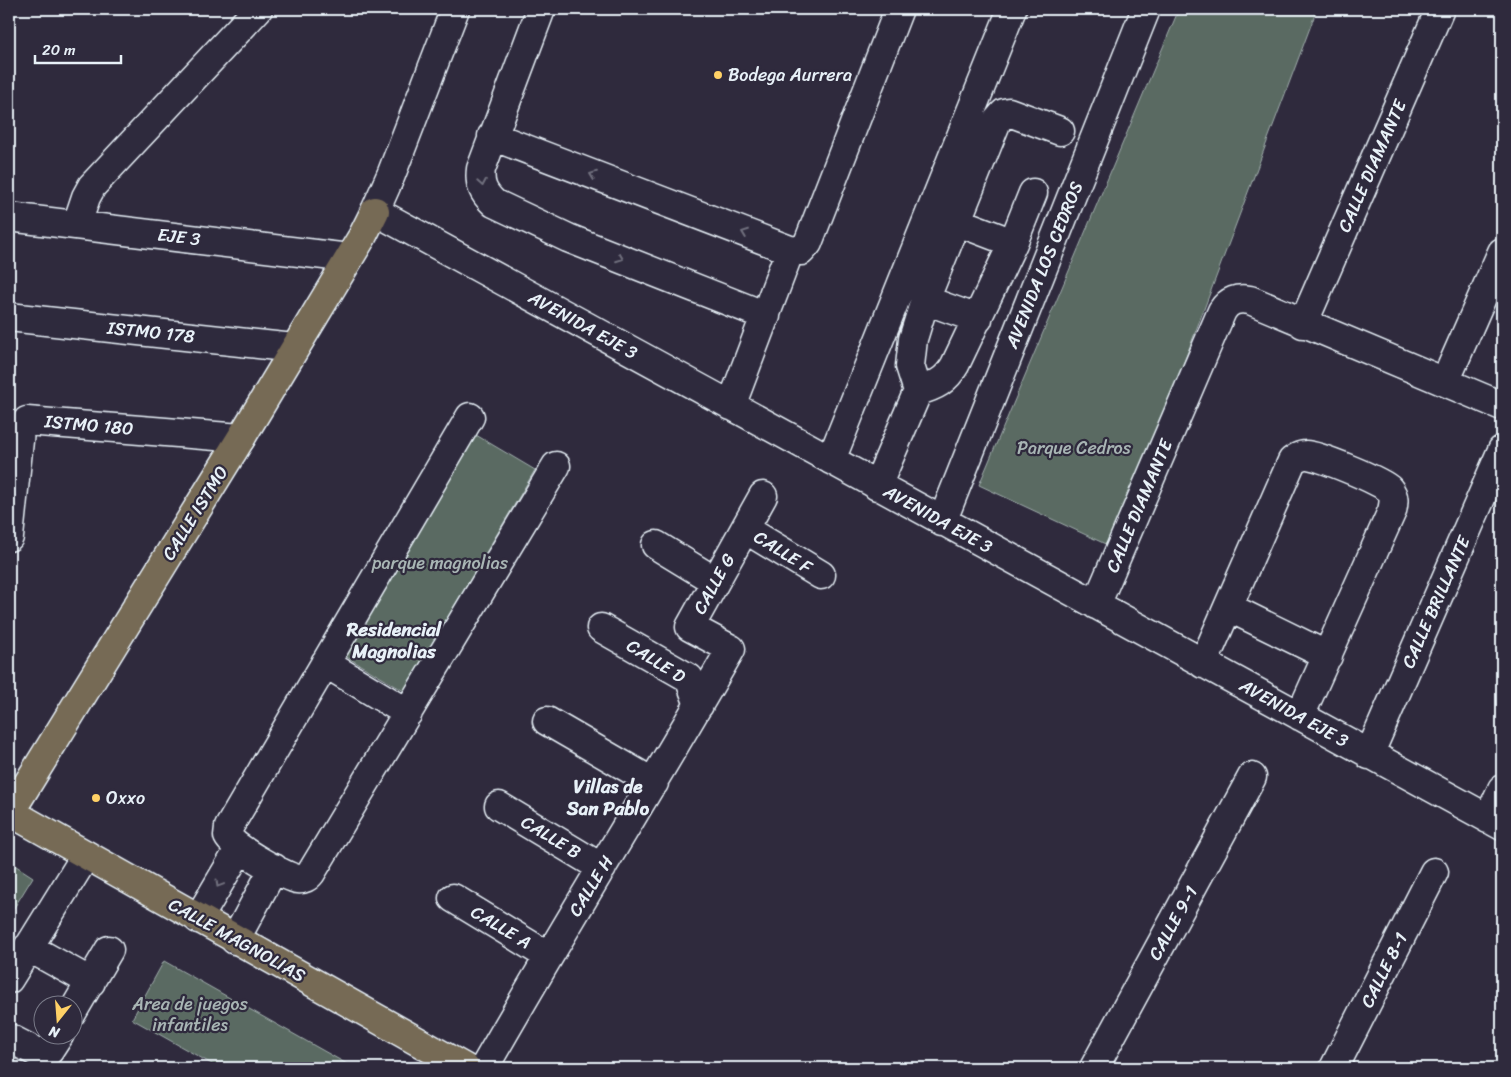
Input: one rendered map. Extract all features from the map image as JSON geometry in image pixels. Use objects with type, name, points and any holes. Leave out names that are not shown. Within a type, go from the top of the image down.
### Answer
[{"type":"main road","name":"CALLE ISTMO","points":[[9,813],[241,438],[349,258],[375,211]]},
{"type":"main road","name":"CALLE MAGNOLIAS","points":[[9,813],[465,1068]]},
{"type":"street","points":[[77,224],[86,197],[92,186],[258,9]]},
{"type":"street","points":[[375,211],[391,175],[455,9]]},
{"type":"street","points":[[541,9],[492,136],[480,177],[483,190],[494,203],[568,238],[766,316]]},
{"type":"street","points":[[492,136],[790,250],[801,251],[808,244],[900,9]]},
{"type":"street","points":[[831,460],[1012,9]]},
{"type":"street","name":"AVENIDA LOS CEDROS","points":[[942,522],[1146,9]]},
{"type":"street","name":"CALLE DIAMANTE","points":[[1096,605],[1226,304],[1233,300],[1250,300],[1303,324],[1440,9]]},
{"type":"street","points":[[877,486],[918,391],[912,376],[910,356],[925,300],[1000,116],[1008,112],[1013,113],[1060,131]]},
{"type":"street","points":[[918,391],[935,386],[949,375],[978,319],[1013,243],[1033,193]]},
{"type":"street","name":"AVENIDA EJE 3","points":[[375,211],[1495,823]]},
{"type":"street","name":"EJE 3","points":[[9,217],[349,258]]},
{"type":"street","points":[[958,222],[1013,243]]},
{"type":"street","points":[[731,406],[790,250]]},
{"type":"street","points":[[1445,382],[1502,252]]},
{"type":"street","points":[[925,300],[978,319]]},
{"type":"street","name":"ISTMO 178","points":[[9,317],[294,348]]},
{"type":"street","points":[[1303,324],[1502,406]]},
{"type":"street","points":[[470,417],[229,827],[228,836],[240,848],[274,868],[299,879],[308,877],[556,466]]},
{"type":"street","name":"ISTMO 180","points":[[9,537],[20,431],[27,421],[241,438]]},
{"type":"street","name":"CALLE BRILLANTE","points":[[1370,755],[1502,450]]},
{"type":"street","points":[[1203,664],[1292,461],[1299,456],[1315,456],[1381,483],[1393,494],[1394,503],[1392,511],[1300,716]]},
{"type":"street","name":"CALLE G","points":[[699,705],[731,649],[690,626],[763,496]]},
{"type":"street","name":"CALLE F","points":[[745,529],[821,575]]},
{"type":"street","points":[[656,545],[716,581]]},
{"type":"street","points":[[1228,607],[1328,656]]},
{"type":"street","name":"CALLE D","points":[[601,628],[689,678],[699,705]]},
{"type":"street","points":[[325,663],[408,713]]},
{"type":"street","name":"CALLE H","points":[[484,1068],[548,956],[654,784],[699,705]]},
{"type":"street","points":[[547,721],[654,784]]},
{"type":"street","name":"CALLE 9-1","points":[[1094,1068],[1252,778]]},
{"type":"street","points":[[1495,823],[1502,789]]},
{"type":"street","name":"CALLE B","points":[[499,806],[602,868]]},
{"type":"street","points":[[198,919],[240,848]]},
{"type":"street","points":[[9,979],[86,855]]},
{"type":"street","points":[[235,940],[274,868]]},
{"type":"street","name":"CALLE 8-1","points":[[1334,1068],[1434,872]]},
{"type":"street","name":"CALLE A","points":[[453,898],[548,956]]},
{"type":"street","points":[[28,947],[91,982]]},
{"type":"street","points":[[82,997],[109,950]]},
{"type":"street","points":[[9,1038],[40,1054],[49,1051],[54,1044]]},
{"type":"green space","name":"Parque Cedros","points":[[1179,9],[1317,9],[1114,548],[979,485]]},
{"type":"green space","name":"parque magnolias","points":[[476,435],[535,470],[404,691],[345,656]]},
{"type":"green space","points":[[13,864],[33,877],[9,916],[9,871]]},
{"type":"green space","name":"Area de juegos infantiles","points":[[164,961],[354,1068],[219,1068],[132,1019]]},
{"type":"place","name":"Bodega Aurrera","points":[[718,75]]},
{"type":"place","name":"Oxxo","points":[[96,798]]},
{"type":"district","name":"Residencial Magnolias","points":[[394,640]]},
{"type":"district","name":"Villas de San Pablo","points":[[608,797]]}]
